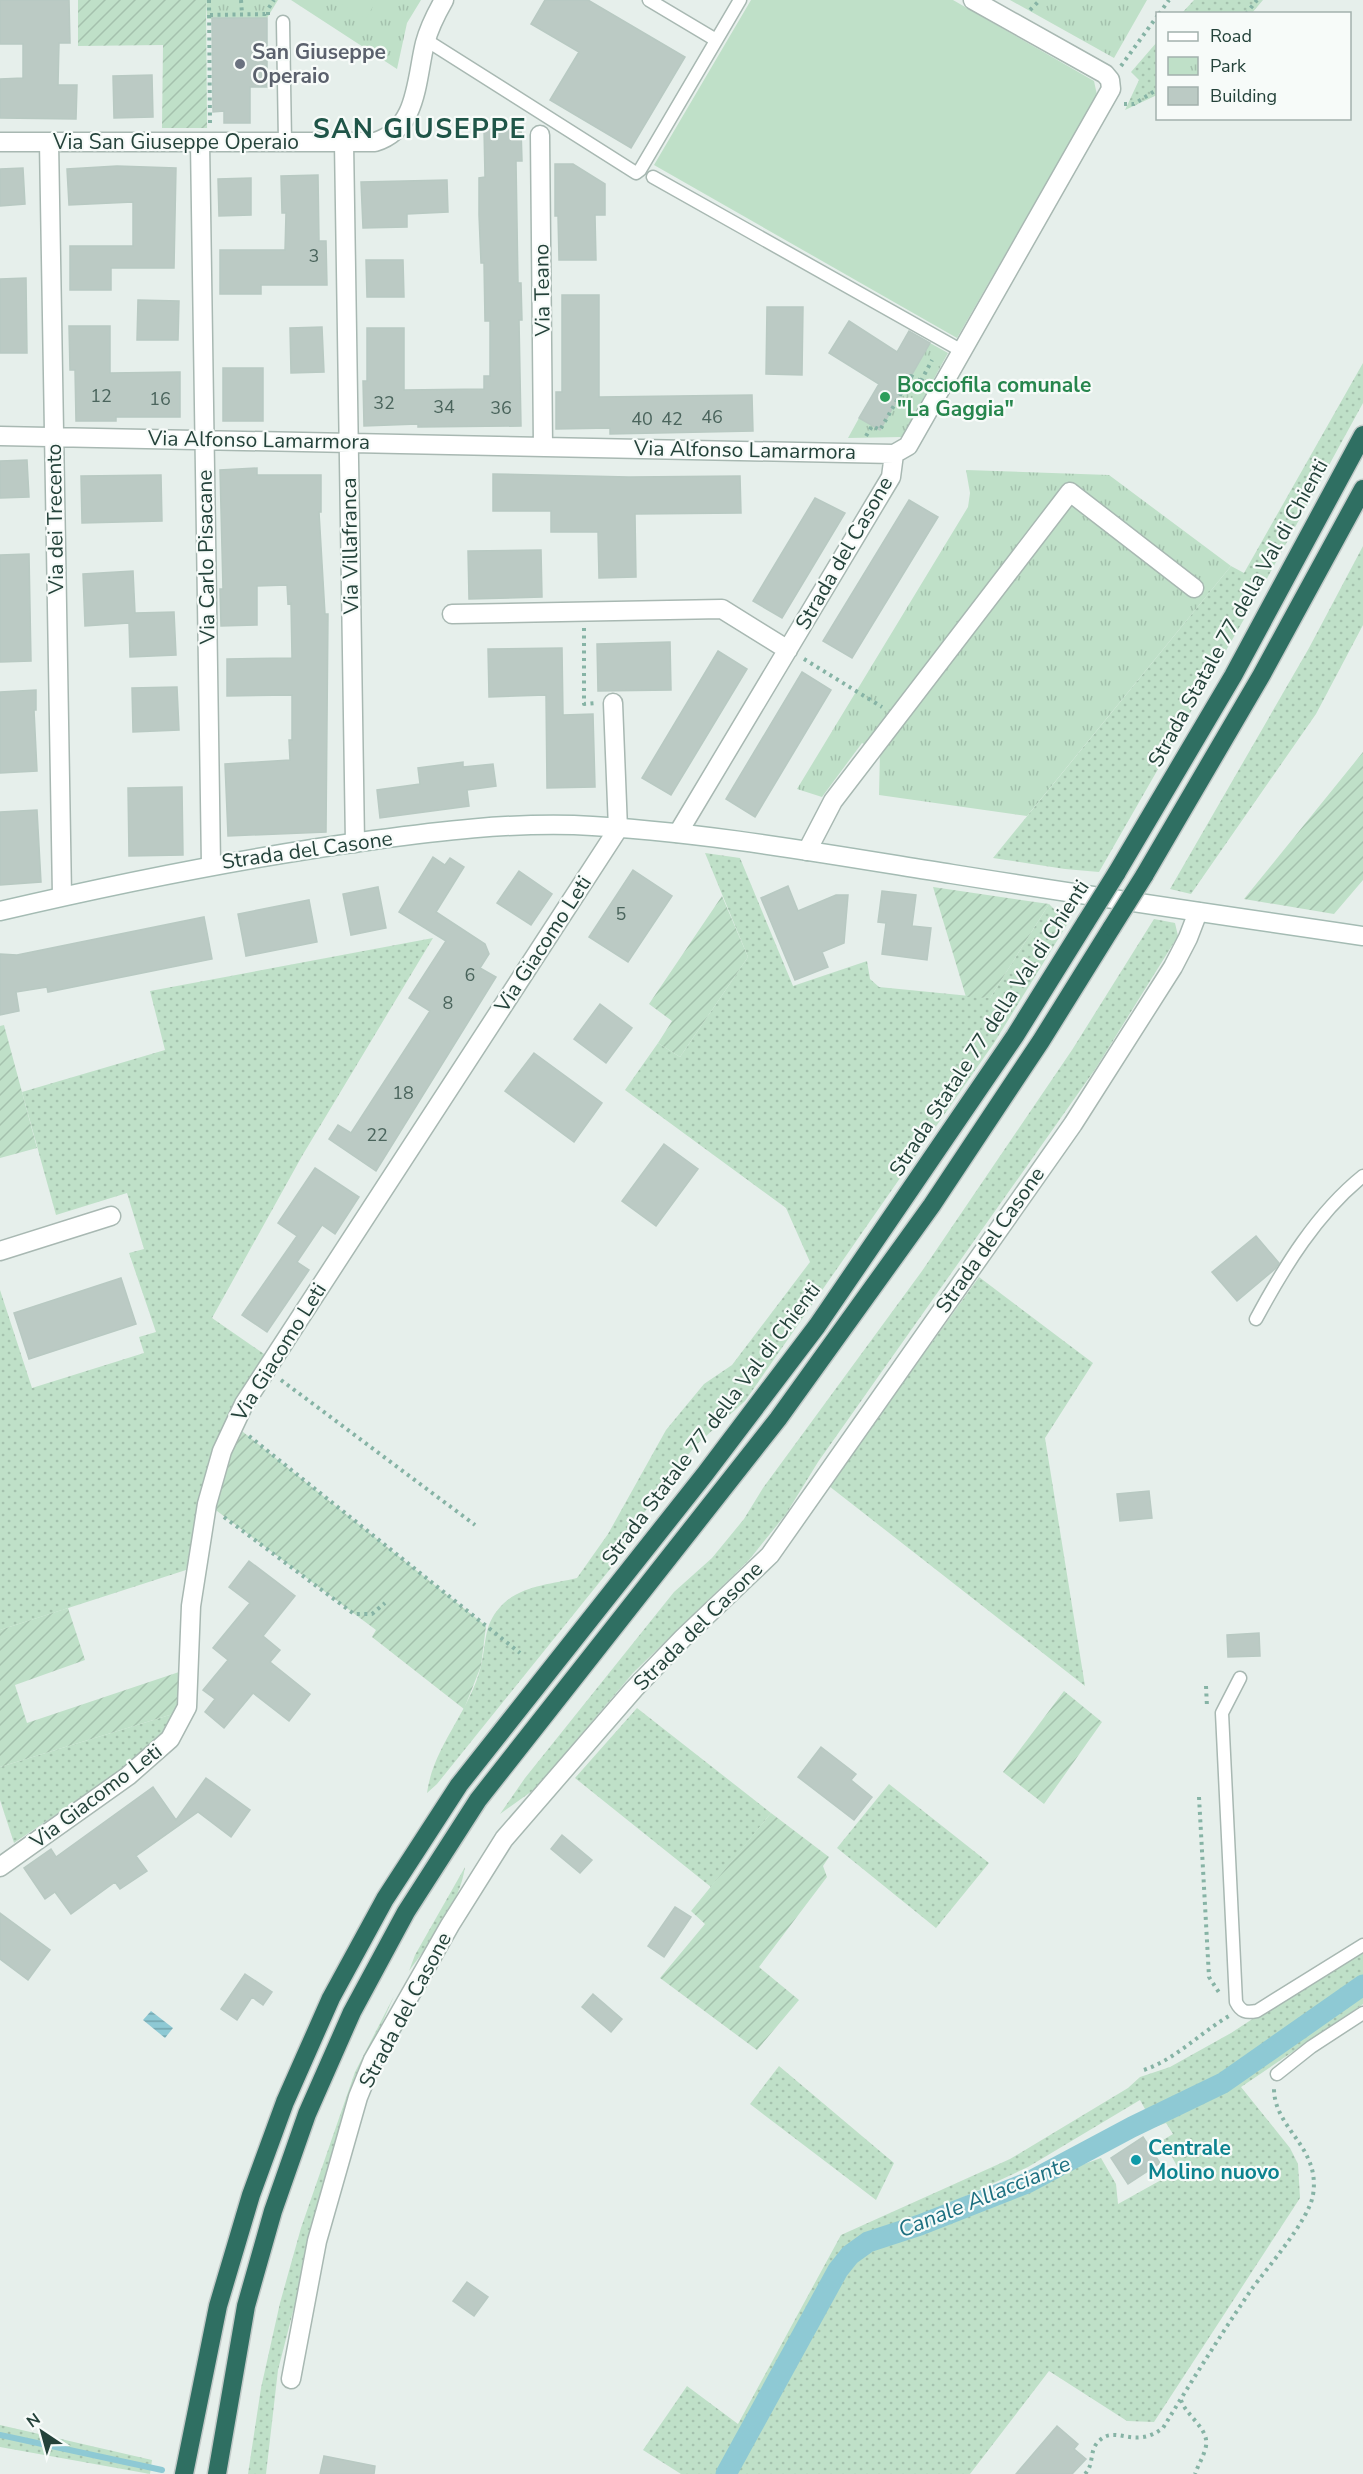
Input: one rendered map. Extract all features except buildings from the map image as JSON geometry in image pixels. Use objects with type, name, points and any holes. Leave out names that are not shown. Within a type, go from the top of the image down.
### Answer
[{"type":"highway","name":"Strada Statale 77 della Val di Chienti","points":[[184,2474],[218,2306],[251,2195],[285,2102],[331,1998],[385,1899],[459,1785],[718,1457],[817,1326],[1008,1046],[1116,874],[1233,676],[1363,435]]},
{"type":"highway","points":[[217,2474],[246,2306],[273,2211],[307,2114],[352,2012],[406,1912],[478,1800],[771,1428],[911,1234],[1041,1041],[1144,876],[1261,676],[1363,489]]},
{"type":"street","name":"Via San Giuseppe Operaio","points":[[0,142],[205,135],[285,142],[375,142],[385,139],[407,118],[415,95],[426,40],[444,0]]},
{"type":"street","points":[[894,454],[908,446],[1111,89],[1110,80],[1102,73],[973,0]]},
{"type":"street","name":"Via Carlo Pisacane","points":[[205,135],[205,439],[211,865]]},
{"type":"street","name":"Via Teano","points":[[540,135],[543,446]]},
{"type":"street","name":"Via dei Trecento","points":[[49,142],[62,897]]},
{"type":"street","name":"Via Villafranca","points":[[344,142],[355,843]]},
{"type":"street","name":"Via Alfonso Lamarmora","points":[[0,436],[894,454]]},
{"type":"street","name":"Strada del Casone","points":[[678,833],[891,477],[894,454]]},
{"type":"street","points":[[807,851],[833,801],[1070,492],[1194,588]]},
{"type":"street","name":"Strada del Casone","points":[[452,614],[722,609],[788,650]]},
{"type":"street","points":[[614,703],[618,829]]},
{"type":"street","name":"Strada del Casone","points":[[0,911],[211,865],[355,843],[504,826],[574,825],[678,833],[807,851],[1363,936]]},
{"type":"street","name":"Via Giacomo Leti","points":[[0,1867],[128,1776],[170,1739],[187,1707],[193,1586],[214,1476],[232,1428],[267,1369],[618,829]]},
{"type":"street","name":"Strada del Casone","points":[[291,2379],[317,2241],[358,2097],[373,2060],[450,1925],[504,1839],[634,1689],[683,1638],[770,1555],[1073,1124],[1173,967],[1198,912]]},
{"type":"street","points":[[0,1251],[111,1216]]},
{"type":"lane","points":[[649,0],[716,40]]},
{"type":"lane","points":[[426,40],[636,173],[640,170],[740,0]]},
{"type":"lane","points":[[283,22],[285,142]]},
{"type":"lane","points":[[653,177],[962,351]]},
{"type":"lane","points":[[1256,1318],[1304,1241],[1336,1202],[1363,1176]]},
{"type":"lane","points":[[1336,1202],[1363,1189]]},
{"type":"lane","points":[[1240,1678],[1222,1713],[1236,2002],[1240,2009],[1247,2013],[1257,2011],[1363,1945]]},
{"type":"lane","points":[[1277,2074],[1311,2047],[1363,2013]]},
{"type":"path","points":[[205,135],[209,0]]},
{"type":"path","points":[[242,0],[242,15]]},
{"type":"path","points":[[210,15],[265,14],[274,0]]},
{"type":"path","points":[[1160,12],[1169,0]]},
{"type":"path","points":[[1248,12],[1257,0]]},
{"type":"path","points":[[268,9],[268,15]]},
{"type":"path","points":[[1110,80],[1156,17]]},
{"type":"path","points":[[1106,101],[1134,104],[1156,90]]},
{"type":"path","points":[[921,381],[932,360]]},
{"type":"path","points":[[858,453],[872,426],[880,430],[911,376],[939,392]]},
{"type":"path","points":[[583,612],[584,704],[614,703]]},
{"type":"path","points":[[788,650],[897,716]]},
{"type":"path","points":[[267,1369],[475,1526]]},
{"type":"path","points":[[248,1436],[520,1653]]},
{"type":"path","points":[[222,1515],[354,1614],[372,1614],[385,1604]]},
{"type":"path","points":[[1198,1797],[1209,1977],[1223,1999]]},
{"type":"path","points":[[1144,2070],[1163,2063],[1199,2035],[1240,2009]]},
{"type":"path","points":[[1085,2474],[1090,2469],[1093,2449],[1102,2438],[1110,2434],[1142,2439],[1152,2437],[1163,2428],[1252,2289],[1289,2240],[1313,2196],[1312,2167],[1301,2143],[1282,2119],[1275,2103],[1274,2089],[1277,2074]]},
{"type":"path","points":[[1180,2400],[1184,2409],[1202,2429],[1206,2439],[1206,2448],[1194,2474]]},
{"type":"green space","points":[[78,0],[206,0],[207,128],[162,128],[163,45],[78,46]]},
{"type":"green space","points":[[206,0],[278,0],[267,18],[207,19]]},
{"type":"green space","points":[[291,0],[421,0],[407,23],[397,69]]},
{"type":"green space","points":[[336,0],[377,0],[366,18]]},
{"type":"green space","points":[[751,0],[953,0],[1094,81],[1097,95],[957,338],[654,165]]},
{"type":"green space","points":[[1010,0],[1147,0],[1114,58]]},
{"type":"green space","points":[[1194,0],[1263,0],[1253,12],[1183,12]]},
{"type":"green space","points":[[1156,43],[1156,95],[1125,110],[1139,80],[1131,72]]},
{"type":"green space","points":[[930,343],[948,353],[902,437],[848,438],[859,418],[880,430]]},
{"type":"green space","points":[[1363,363],[1363,403],[1259,593],[1099,872],[993,858],[1231,566],[1244,573]]},
{"type":"green space","points":[[966,470],[1109,475],[1231,566],[1027,816],[879,795],[880,752],[862,743],[822,797],[797,789],[968,507],[970,493]]},
{"type":"green space","points":[[1363,546],[1363,625],[1316,714],[1191,894],[1170,889],[1309,648]]},
{"type":"green space","points":[[1363,752],[1363,880],[1334,914],[1244,899]]},
{"type":"green space","points":[[705,853],[740,858],[793,986],[867,961],[870,979],[879,987],[990,998],[1049,904],[1068,923],[994,1043],[745,1401],[695,1446],[640,1518],[615,1563],[437,1784],[427,1793],[436,1760],[476,1682],[489,1625],[497,1610],[520,1592],[577,1578],[608,1534],[666,1430],[704,1384],[732,1365],[810,1262],[786,1208],[625,1090],[658,1043],[680,1057],[748,957]]},
{"type":"green space","points":[[933,887],[1049,904],[990,998],[966,997]]},
{"type":"green space","points":[[722,896],[748,957],[680,1057],[658,1043],[672,1021],[649,1004]]},
{"type":"green space","points":[[1154,919],[1175,923],[1178,936],[1096,1068],[818,1462],[786,1514],[749,1560],[633,1673],[535,1789],[500,1814],[525,1778],[674,1592],[712,1558],[744,1519],[763,1488],[922,1271],[1072,1050]]},
{"type":"green space","points":[[433,938],[302,1156],[212,1318],[267,1356],[199,1506],[186,1570],[0,1630],[0,1290],[32,1388],[144,1353],[139,1337],[156,1332],[129,1253],[144,1249],[127,1193],[56,1215],[22,1092],[165,1050],[150,991]]},
{"type":"green space","points":[[4,1025],[37,1148],[0,1158],[0,1026]]},
{"type":"green space","points":[[979,1277],[1093,1363],[1045,1438],[1085,1686],[829,1486]]},
{"type":"green space","points":[[238,1428],[486,1626],[481,1666],[464,1709],[372,1637],[376,1630],[213,1508]]},
{"type":"green space","points":[[68,1608],[85,1660],[15,1685],[27,1723],[179,1672],[178,1702],[173,1714],[0,1767],[0,1630]]},
{"type":"green space","points":[[1064,1691],[1102,1722],[1044,1804],[1003,1772]]},
{"type":"green space","points":[[637,1708],[771,1813],[711,1887],[575,1778]]},
{"type":"green space","points":[[173,1714],[162,1734],[120,1771],[14,1843],[0,1800],[0,1767]]},
{"type":"green space","points":[[889,1784],[989,1863],[936,1928],[837,1848]]},
{"type":"green space","points":[[771,1813],[829,1857],[823,1866],[827,1877],[759,1967],[799,2000],[757,2050],[660,1978],[705,1924],[691,1911]]},
{"type":"green space","points":[[465,1867],[451,1908],[409,1971],[415,1955]]},
{"type":"green space","points":[[1363,1947],[1363,2004],[1241,2087],[1290,2148],[1298,2164],[1300,2198],[1154,2422],[1127,2421],[1049,2371],[970,2474],[681,2474],[643,2450],[687,2386],[738,2424],[841,2235],[1010,2159],[1128,2088],[1140,2077],[1170,2067],[1231,2033]],"holes":[[[1140,2100],[1155,2127],[1166,2123],[1173,2134],[1163,2140],[1179,2170],[1118,2204],[1116,2184],[1101,2158],[952,2219],[936,2210],[1028,2167]]]},
{"type":"green space","points":[[394,1996],[359,2076],[327,2179],[278,2370],[266,2474],[248,2474],[261,2388],[280,2303],[301,2228],[355,2072]]},
{"type":"green space","points":[[779,2066],[894,2163],[876,2200],[750,2104]]},
{"type":"green space","points":[[0,2425],[152,2460],[150,2474],[0,2447]]},
{"type":"water","points":[[151,2011],[173,2028],[165,2038],[143,2020]]},
{"type":"waterway","name":"Canale Allacciante","points":[[726,2474],[838,2270],[850,2255],[868,2242],[920,2225],[1027,2183],[1132,2127],[1223,2083],[1363,1985]]},
{"type":"waterway","points":[[0,2435],[162,2470]]},
{"type":"place","name":"San Giuseppe Operaio","points":[[240,64]]},
{"type":"place","name":"Bocciofila comunale \"La Gaggia\"","points":[[885,397]]},
{"type":"place","name":"Centrale Molino nuovo","points":[[1136,2160]]},
{"type":"district","name":"SAN GIUSEPPE","points":[[420,129]]}]
